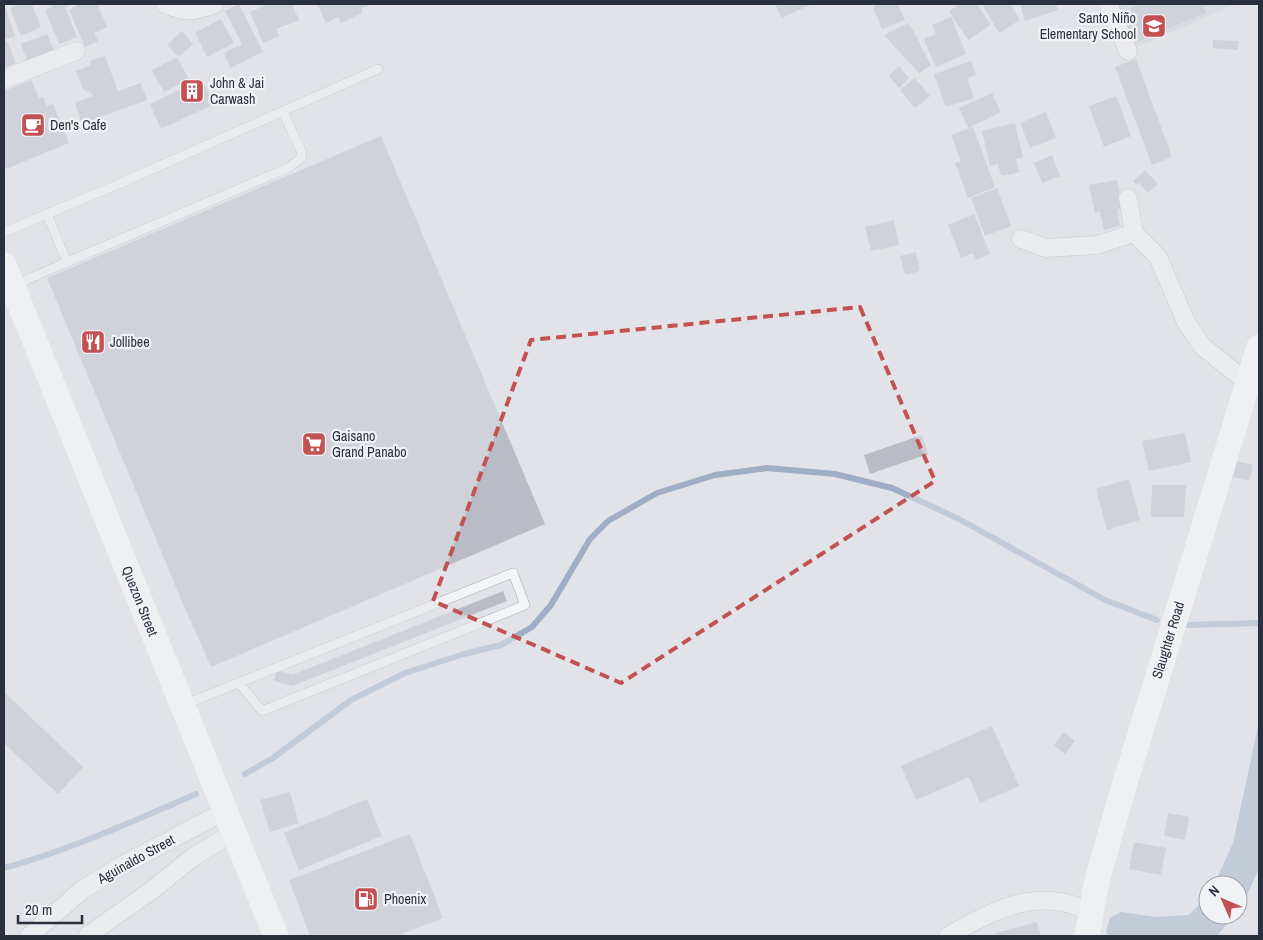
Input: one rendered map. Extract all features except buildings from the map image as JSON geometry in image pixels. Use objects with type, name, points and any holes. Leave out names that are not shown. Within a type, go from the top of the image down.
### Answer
[{"type":"street","points":[[165,4],[183,11],[203,9],[215,4]]},
{"type":"street","points":[[1108,4],[1128,51]]},
{"type":"street","points":[[4,79],[76,51]]},
{"type":"street","points":[[1128,198],[1134,233],[1158,258],[1186,322],[1202,346],[1248,383]]},
{"type":"street","points":[[1021,238],[1046,248],[1097,245],[1134,233]]},
{"type":"street","name":"Quezon Street","points":[[8,275],[276,936]]},
{"type":"street","name":"Slaughter Road","points":[[1087,936],[1097,880],[1121,796],[1259,347]]},
{"type":"street","name":"Aguinaldo Street","points":[[29,936],[82,890],[119,866],[230,822]]},
{"type":"street","name":"Aguinaldo Street","points":[[87,936],[152,890],[192,858],[230,822]]},
{"type":"street","points":[[948,936],[979,918],[1012,905],[1038,900],[1060,901],[1091,912]]},
{"type":"lane","points":[[4,232],[378,69]]},
{"type":"lane","points":[[8,275],[67,262],[295,164],[301,158],[302,153],[283,112]]},
{"type":"lane","points":[[47,214],[67,262]]},
{"type":"lane","points":[[182,705],[513,573],[525,605],[262,711],[239,683]]},
{"type":"highlighted area","points":[[860,307],[935,481],[621,683],[433,601],[531,340]]},
{"type":"shaded area","name":"Santo Niño Elementary School","points":[[1114,4],[1236,4],[1133,49]]},
{"type":"water","points":[[1259,722],[1259,869],[1248,892],[1248,875],[1219,875],[1233,843]]},
{"type":"water","points":[[1198,906],[1198,925],[1226,925],[1217,936],[1109,936],[1106,932],[1110,918],[1121,912],[1157,917],[1189,915]]},
{"type":"waterway","points":[[245,774],[273,758],[351,700],[405,673],[464,654],[501,645],[532,627],[551,605],[590,539],[608,521],[657,493],[715,475],[767,468],[835,474],[892,488],[959,519],[1105,600],[1157,620]]},
{"type":"waterway","points":[[1187,625],[1259,623]]},
{"type":"waterway","points":[[4,868],[77,844],[196,794]]},
{"type":"place","name":"Santo Niño Elementary School","points":[[1154,26]]},
{"type":"place","name":"John & Jai Carwash","points":[[192,91]]},
{"type":"place","name":"Den's Cafe","points":[[33,125]]},
{"type":"place","name":"Jollibee","points":[[93,342]]},
{"type":"place","name":"Gaisano Grand Panabo","points":[[314,444]]},
{"type":"place","name":"Phoenix","points":[[366,899]]}]
